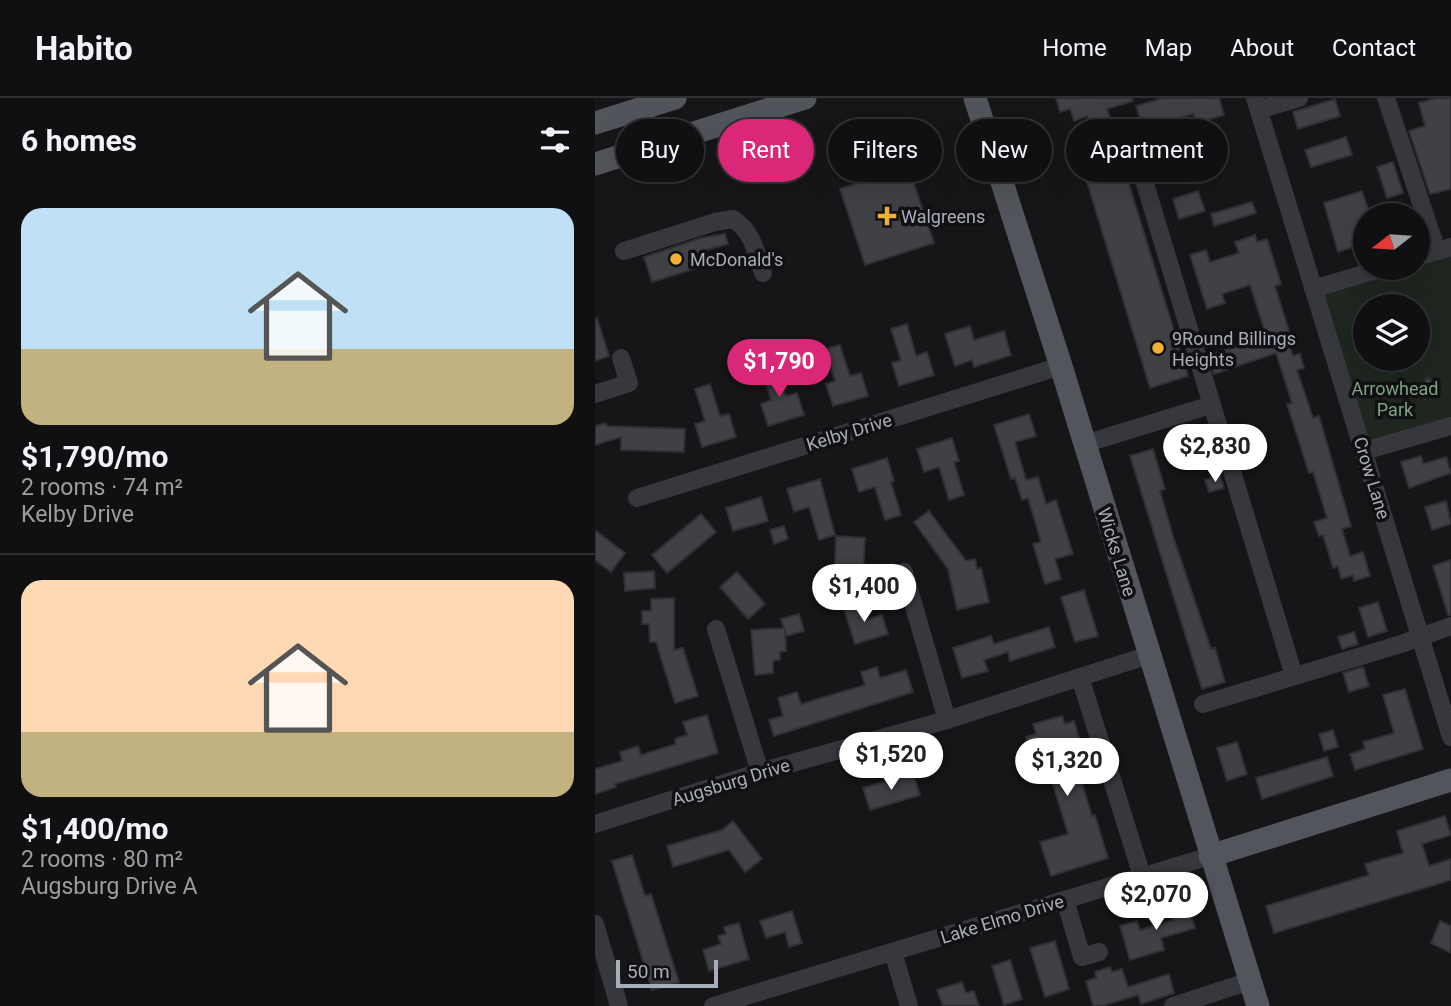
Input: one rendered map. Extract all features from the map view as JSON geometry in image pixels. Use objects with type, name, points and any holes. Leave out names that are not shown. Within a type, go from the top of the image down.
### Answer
[{"type":"main road","points":[[595,123],[675,98]]},
{"type":"main road","points":[[595,164],[805,98]]},
{"type":"main road","name":"Wicks Lane","points":[[975,98],[1061,366],[1258,1006]]},
{"type":"main road","name":"Lake Elmo Drive","points":[[1210,856],[1451,780]]},
{"type":"street","points":[[1257,104],[1299,98]]},
{"type":"street","points":[[1386,98],[1444,249]]},
{"type":"street","name":"Crow Lane","points":[[1257,104],[1422,635],[1451,737]]},
{"type":"street","points":[[1144,182],[1294,676]]},
{"type":"street","points":[[624,251],[715,222],[733,219],[743,225],[752,237],[763,273]]},
{"type":"street","points":[[1313,289],[1353,277]]},
{"type":"street","points":[[595,394],[629,383],[621,358]]},
{"type":"street","name":"Kelby Drive","points":[[637,498],[1061,366]]},
{"type":"street","points":[[1084,443],[1211,405]]},
{"type":"street","points":[[1364,451],[1451,426]]},
{"type":"street","points":[[904,572],[947,720]]},
{"type":"street","points":[[1203,704],[1451,626]]},
{"type":"street","points":[[716,629],[760,772]]},
{"type":"street","name":"Augsburg Drive","points":[[595,824],[760,772],[947,720],[1149,655]]},
{"type":"street","points":[[1080,677],[1142,876]]},
{"type":"street","name":"Lake Elmo Drive","points":[[713,1006],[1210,856]]},
{"type":"street","points":[[1065,900],[1082,957],[1100,951]]},
{"type":"street","points":[[595,924],[619,1006]]},
{"type":"street","points":[[893,953],[909,1006]]},
{"type":"street","points":[[1173,1006],[1250,981]]},
{"type":"green space","name":"Arrowhead Park","points":[[1451,249],[1451,423],[1368,444],[1318,288],[1353,278],[1353,280],[1430,280],[1430,255]]},
{"type":"building","points":[[1056,98],[1132,98],[1133,101],[1107,109],[1110,119],[1088,119],[1087,116],[1073,119],[1070,109],[1060,112]]},
{"type":"building","points":[[1163,98],[1219,98],[1224,115],[1210,119],[1195,119],[1193,114],[1177,119],[1140,119],[1136,106]]},
{"type":"building","points":[[1436,98],[1451,98],[1451,189],[1430,194],[1409,131],[1425,126],[1419,103]]},
{"type":"building","points":[[1335,99],[1340,116],[1298,129],[1293,112]]},
{"type":"building","points":[[1346,137],[1352,155],[1311,167],[1305,150]]},
{"type":"building","points":[[1393,162],[1403,193],[1387,198],[1377,167]]},
{"type":"building","name":"Walgreens","points":[[862,182],[913,182],[934,243],[865,265],[840,189]]},
{"type":"building","points":[[1087,182],[1128,182],[1188,376],[1150,388]]},
{"type":"building","points":[[1198,191],[1205,211],[1179,219],[1173,199]]},
{"type":"building","points":[[1362,191],[1366,203],[1353,203],[1353,247],[1338,252],[1324,203]]},
{"type":"building","points":[[1252,202],[1256,213],[1214,226],[1211,214]]},
{"type":"building","name":"McDonald's","points":[[725,234],[728,244],[705,250],[710,264],[652,282],[644,257],[701,238]]},
{"type":"building","points":[[1255,235],[1257,242],[1267,239],[1281,284],[1275,286],[1289,331],[1286,332],[1293,356],[1300,354],[1304,368],[1297,370],[1313,418],[1319,416],[1351,526],[1342,529],[1350,556],[1363,552],[1370,576],[1354,581],[1353,575],[1341,579],[1338,566],[1333,568],[1323,535],[1319,536],[1314,522],[1327,518],[1287,404],[1292,403],[1276,353],[1214,374],[1209,355],[1267,338],[1250,285],[1222,294],[1225,303],[1207,309],[1190,255],[1206,250],[1210,262],[1239,253],[1235,242]]},
{"type":"building","points":[[597,318],[609,356],[595,361],[595,319]]},
{"type":"building","points":[[907,324],[916,356],[927,352],[934,375],[899,386],[892,363],[901,360],[891,329]]},
{"type":"building","points":[[970,326],[974,340],[1004,331],[1011,355],[974,367],[972,360],[955,366],[945,334]]},
{"type":"building","points":[[840,345],[850,376],[861,373],[868,396],[833,406],[826,384],[835,381],[825,349]]},
{"type":"building","points":[[777,364],[786,396],[797,393],[804,415],[768,426],[761,404],[771,400],[762,369]]},
{"type":"building","points":[[1428,377],[1438,387],[1425,399],[1416,388]]},
{"type":"building","points":[[710,384],[720,416],[729,414],[736,437],[702,447],[695,424],[705,421],[695,389]]},
{"type":"building","points":[[1029,414],[1036,436],[1015,442],[1026,480],[1038,477],[1046,504],[1056,500],[1073,554],[1055,559],[1061,579],[1045,584],[1033,544],[1041,542],[1028,498],[1022,500],[1015,478],[1011,479],[994,425]]},
{"type":"building","points":[[606,423],[607,426],[685,429],[684,452],[621,450],[621,437],[595,445],[595,426]]},
{"type":"building","points":[[952,438],[959,461],[954,462],[964,495],[949,500],[939,467],[924,472],[917,449]]},
{"type":"building","points":[[1153,449],[1165,489],[1160,491],[1173,536],[1211,649],[1215,648],[1225,682],[1202,689],[1130,456]]},
{"type":"building","points":[[1421,456],[1423,464],[1446,457],[1451,473],[1409,488],[1401,462]]},
{"type":"building","points":[[887,458],[901,515],[885,520],[875,487],[859,492],[852,469]]},
{"type":"building","points":[[1220,475],[1224,488],[1209,492],[1205,480]]},
{"type":"building","points":[[820,479],[835,535],[819,540],[809,507],[794,512],[787,489]]},
{"type":"building","points":[[761,497],[768,521],[733,531],[726,508]]},
{"type":"building","points":[[1446,501],[1451,524],[1432,530],[1425,507]]},
{"type":"building","points":[[929,511],[966,561],[975,559],[977,569],[981,568],[989,602],[957,610],[948,569],[914,522]]},
{"type":"building","points":[[701,514],[716,532],[667,573],[652,555]]},
{"type":"building","points":[[784,526],[788,539],[774,544],[770,530]]},
{"type":"building","points":[[595,530],[625,553],[611,572],[595,560]]},
{"type":"building","points":[[836,536],[865,538],[862,587],[834,585]]},
{"type":"building","points":[[1451,560],[1451,615],[1448,615],[1433,566]]},
{"type":"building","points":[[654,571],[655,588],[625,591],[624,573]]},
{"type":"building","points":[[737,572],[765,604],[748,619],[720,587]]},
{"type":"building","points":[[1084,590],[1098,636],[1075,642],[1061,597]]},
{"type":"building","points":[[674,598],[674,650],[683,648],[698,696],[675,703],[656,642],[650,642],[649,624],[642,624],[642,611],[651,611],[651,599]]},
{"type":"building","points":[[860,600],[866,620],[882,615],[888,634],[855,644],[843,606]]},
{"type":"building","points":[[1378,602],[1387,631],[1368,637],[1359,608]]},
{"type":"building","points":[[799,614],[804,631],[786,636],[785,630],[786,651],[780,652],[780,660],[773,661],[773,673],[755,675],[751,630],[784,628],[781,619]]},
{"type":"building","points":[[1049,627],[1055,647],[1010,661],[1008,652],[984,660],[988,671],[962,678],[953,648],[991,636],[994,644]]},
{"type":"building","points":[[1354,632],[1358,644],[1342,649],[1338,637]]},
{"type":"building","points":[[877,667],[880,678],[906,670],[913,692],[774,736],[769,720],[783,716],[778,698],[797,692],[801,704],[865,685],[861,672]]},
{"type":"building","points":[[1363,667],[1369,686],[1349,692],[1343,673]]},
{"type":"building","points":[[1405,689],[1423,749],[1355,770],[1350,754],[1365,749],[1363,742],[1394,733],[1383,695]]},
{"type":"building","points":[[707,715],[718,753],[615,784],[616,787],[595,794],[595,769],[622,761],[620,752],[638,746],[641,755],[676,744],[675,739],[687,735],[683,722]]},
{"type":"building","points":[[1062,716],[1065,724],[1074,721],[1083,750],[1073,753],[1108,858],[1051,876],[1040,842],[1068,834],[1046,762],[1035,765],[1026,737],[1036,734],[1033,724]]},
{"type":"building","points":[[1333,730],[1338,747],[1324,751],[1319,734]]},
{"type":"building","points":[[1237,742],[1247,774],[1227,781],[1217,748]]},
{"type":"building","points":[[1327,757],[1333,776],[1262,799],[1256,778]]},
{"type":"building","points":[[913,773],[920,795],[870,810],[863,788]]},
{"type":"building","points":[[1445,816],[1451,835],[1422,844],[1429,866],[1451,859],[1451,880],[1274,933],[1266,906],[1369,875],[1365,864],[1403,853],[1397,831]]},
{"type":"building","points":[[733,821],[762,859],[745,872],[729,850],[673,867],[667,846],[722,830]]},
{"type":"building","points":[[632,855],[645,896],[651,894],[679,982],[652,990],[612,861]]},
{"type":"building","points":[[1186,901],[1195,928],[1161,938],[1164,950],[1130,960],[1120,926],[1137,921],[1140,930],[1173,920],[1169,906]]},
{"type":"building","points":[[792,911],[802,943],[789,947],[785,932],[766,938],[760,921]]},
{"type":"building","points":[[1440,921],[1451,926],[1451,953],[1431,943]]},
{"type":"building","points":[[739,923],[749,959],[709,971],[703,950],[721,944],[718,936],[726,934],[724,927]]},
{"type":"building","points":[[1055,941],[1069,989],[1045,997],[1030,948]]},
{"type":"building","points":[[1010,960],[1022,999],[1004,1005],[992,966]]},
{"type":"building","points":[[1110,967],[1112,972],[1122,969],[1128,987],[1169,974],[1174,993],[1141,1004],[1138,995],[1102,1006],[1093,1006],[1086,981],[1096,978],[1095,972]]},
{"type":"building","points":[[962,982],[966,993],[974,991],[979,1006],[943,1006],[937,990]]},
{"type":"place","name":"Walgreens","points":[[887,216]]},
{"type":"place","name":"McDonald's","points":[[676,259]]},
{"type":"place","name":"9Round Billings Heights","points":[[1158,348]]}]
